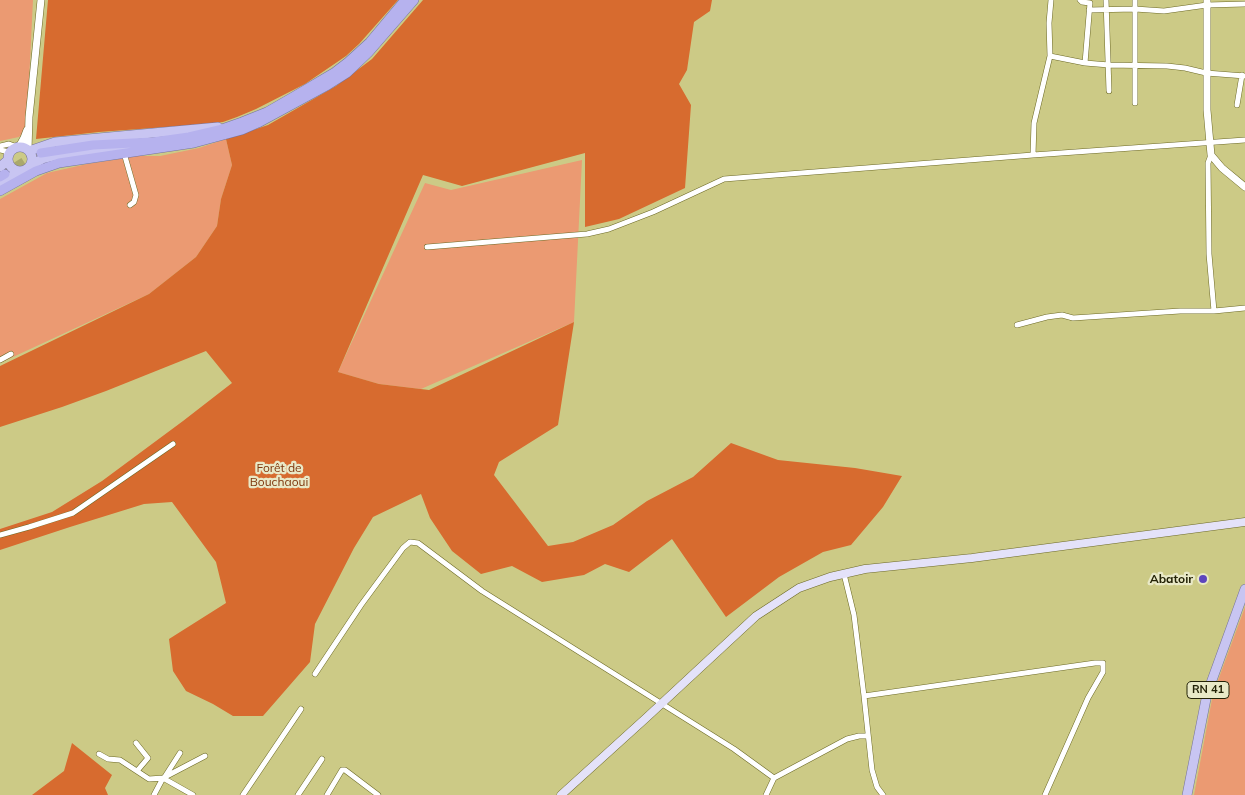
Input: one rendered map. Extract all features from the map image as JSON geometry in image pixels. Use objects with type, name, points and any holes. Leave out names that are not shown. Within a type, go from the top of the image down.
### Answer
[{"type":"highway","points":[[41,153],[93,145],[153,142],[180,138],[219,130],[267,112],[335,72],[354,57],[370,42],[405,0]]},
{"type":"highway","points":[[0,191],[36,171],[59,163],[209,140],[258,123],[347,73],[363,59],[414,0]]},
{"type":"main road","points":[[29,150],[55,142],[233,125]]},
{"type":"main road","points":[[5,155],[10,167],[20,171],[42,159],[68,153],[177,146]]},
{"type":"main road","points":[[18,147],[29,150],[32,158],[27,168],[1,175],[5,155],[18,147]]},
{"type":"main road","points":[[561,795],[756,616],[799,588],[830,577],[865,569],[972,558],[1245,522]]},
{"type":"main road","name":"RN 41","points":[[1187,795],[1206,694],[1245,589]]},
{"type":"street","points":[[29,150],[40,0]]},
{"type":"street","points":[[1032,155],[1034,123],[1050,56],[1050,0]]},
{"type":"street","points":[[1080,0],[1090,3],[1085,63]]},
{"type":"street","points":[[1106,0],[1109,91]]},
{"type":"street","points":[[1135,0],[1135,103]]},
{"type":"street","points":[[1089,10],[1135,9],[1164,11],[1207,2],[1245,4]]},
{"type":"street","points":[[1207,2],[1206,73],[1210,155],[1208,163],[1209,254],[1214,311]]},
{"type":"street","points":[[1050,56],[1085,63],[1185,68],[1206,73],[1243,75],[1237,105]]},
{"type":"street","points":[[0,146],[9,144],[18,147],[25,134],[30,117]]},
{"type":"street","points":[[427,247],[587,234],[609,229],[653,212],[724,179],[1245,140]]},
{"type":"street","points":[[124,153],[136,194],[134,202],[130,205]]},
{"type":"street","points":[[1210,155],[1245,187]]},
{"type":"street","points":[[1016,325],[1062,315],[1073,318],[1245,308]]},
{"type":"street","points":[[0,360],[11,354]]},
{"type":"street","points":[[0,535],[73,513],[173,444]]},
{"type":"street","points":[[315,674],[360,605],[403,548],[410,542],[418,543],[482,591],[734,749],[774,778]]},
{"type":"street","points":[[844,574],[854,615],[872,770],[877,787],[883,795]]},
{"type":"street","points":[[864,696],[1095,663],[1102,664],[1103,672],[1088,698],[1045,795]]},
{"type":"street","points":[[243,795],[302,709]]},
{"type":"street","points":[[766,795],[774,778],[847,739],[868,736]]},
{"type":"street","points":[[136,743],[148,758],[137,771]]},
{"type":"street","points":[[154,795],[180,753]]},
{"type":"street","points":[[99,754],[120,760],[149,779],[163,778],[205,756]]},
{"type":"street","points":[[298,795],[322,760]]},
{"type":"street","points":[[326,795],[342,770],[345,770],[378,795]]},
{"type":"street","points":[[163,778],[194,795]]},
{"type":"shaded area","points":[[0,0],[33,0],[27,123],[24,132],[19,137],[0,141]]},
{"type":"shaded area","points":[[226,139],[232,165],[221,199],[217,226],[196,257],[149,294],[0,363],[0,199],[47,173],[132,156],[160,156],[199,148]]},
{"type":"shaded area","points":[[582,160],[574,322],[421,389],[379,384],[338,372],[425,183],[451,190]]},
{"type":"shaded area","points":[[1245,607],[1245,795],[1194,795],[1213,694]]},
{"type":"green space","points":[[48,0],[398,0],[346,56],[305,84],[237,117],[223,122],[207,124],[36,139]]},
{"type":"green space","name":"Forêt de Bouchaoui","points":[[423,0],[712,0],[710,11],[694,22],[687,70],[679,84],[691,105],[685,188],[619,219],[585,227],[585,153],[462,186],[423,175],[338,372],[379,384],[429,390],[574,322],[558,425],[499,462],[494,475],[548,546],[573,542],[613,525],[647,501],[693,477],[731,443],[778,460],[855,468],[902,476],[883,507],[851,545],[823,552],[779,577],[726,617],[672,539],[629,572],[605,564],[584,575],[542,582],[512,566],[481,574],[452,551],[430,518],[421,494],[373,517],[354,548],[315,624],[310,662],[263,716],[233,716],[186,691],[173,671],[169,639],[226,603],[216,562],[172,502],[144,504],[0,550],[0,529],[52,512],[102,481],[232,383],[206,351],[106,391],[0,427],[0,366],[149,294],[196,257],[217,226],[221,199],[232,165],[226,139],[268,125],[336,86],[372,59]]},
{"type":"green space","points":[[72,743],[112,775],[105,788],[108,795],[32,795],[64,771]]},
{"type":"tunnel","points":[[5,174],[41,153]]},
{"type":"place","name":"Abatoir","points":[[1203,579]]}]
